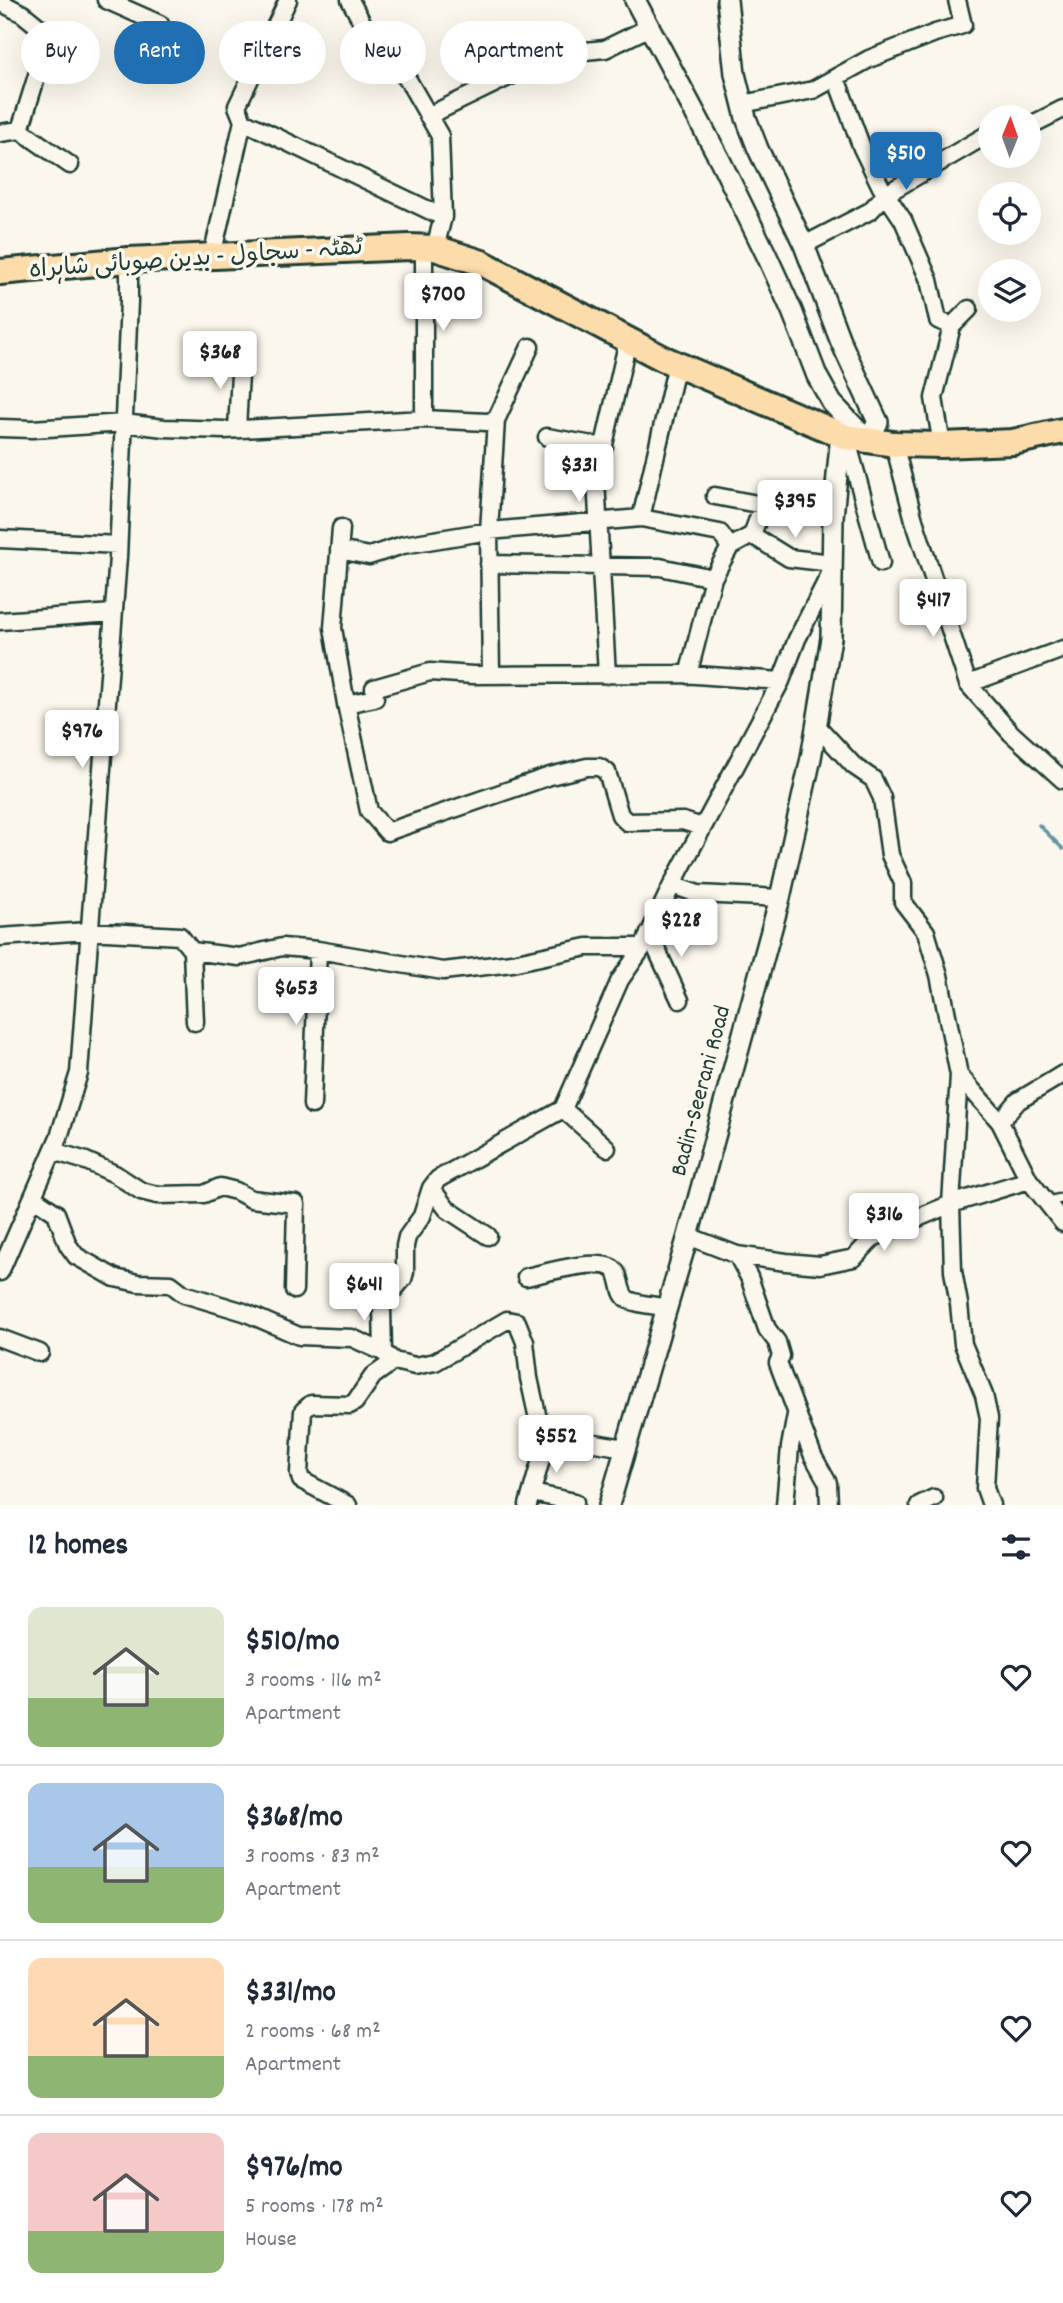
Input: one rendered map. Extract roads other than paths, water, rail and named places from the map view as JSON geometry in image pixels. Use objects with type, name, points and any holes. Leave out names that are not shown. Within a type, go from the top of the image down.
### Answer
[{"type":"main road","name":"ٹھٹہ - سجاول - بدین صوبائی شاہراہ","points":[[0,272],[129,260],[429,248],[482,263],[677,364],[852,437],[894,444],[1013,442],[1063,431]]},
{"type":"street","points":[[106,0],[152,21]]},
{"type":"street","points":[[212,256],[243,121],[237,106],[288,0]]},
{"type":"street","points":[[350,0],[370,37],[408,80],[440,136],[443,217],[429,248],[424,419]]},
{"type":"street","points":[[635,0],[720,160],[792,311],[817,376],[852,437],[881,564]]},
{"type":"street","points":[[742,104],[813,90],[869,59],[963,25],[957,0]]},
{"type":"street","points":[[730,1],[735,74],[742,104],[758,149],[804,245],[870,211],[886,194],[978,141]]},
{"type":"street","points":[[0,2],[26,7],[44,31],[47,43],[20,130]]},
{"type":"street","points":[[428,116],[556,54],[604,49],[650,27]]},
{"type":"street","points":[[836,78],[862,148],[903,220],[929,280],[937,320],[952,326]]},
{"type":"street","points":[[1041,120],[1063,108]]},
{"type":"street","points":[[243,121],[443,217]]},
{"type":"street","points":[[0,133],[20,130],[70,165]]},
{"type":"street","name":"Badin-Seerani Road","points":[[609,1505],[688,1236],[780,898],[831,638],[834,501],[852,437],[878,422],[840,340],[804,245]]},
{"type":"street","points":[[0,1272],[53,1151],[79,1073],[118,545],[129,260]]},
{"type":"street","points":[[942,444],[934,398],[952,326],[969,309]]},
{"type":"street","points":[[607,675],[596,480],[628,340]]},
{"type":"street","points":[[491,675],[489,531],[496,420],[530,347]]},
{"type":"street","points":[[237,429],[241,355]]},
{"type":"street","points":[[640,518],[677,364]]},
{"type":"street","points":[[0,428],[32,429],[124,423],[164,428],[237,429],[424,419],[487,422],[496,420]]},
{"type":"street","points":[[547,437],[604,447]]},
{"type":"street","points":[[894,444],[914,520],[968,684],[1011,733],[1063,780]]},
{"type":"street","points":[[715,496],[763,505],[834,501]]},
{"type":"street","points":[[688,675],[713,578],[730,547],[752,535],[763,505]]},
{"type":"street","points":[[339,550],[369,556],[403,545],[489,531],[640,518],[720,533],[730,547]]},
{"type":"street","points":[[341,528],[333,628],[369,811],[387,832],[550,776],[587,767],[599,767],[607,772],[620,814],[626,822],[683,821],[702,827]]},
{"type":"street","points":[[348,1505],[301,1480],[299,1473],[303,1411],[312,1404],[350,1405],[355,1402],[388,1356],[382,1309],[385,1300],[403,1279],[407,1237],[422,1216],[430,1188],[438,1179],[563,1109],[621,980],[646,940],[702,827],[780,681],[831,568],[789,558],[752,535]]},
{"type":"street","points":[[0,539],[118,545]]},
{"type":"street","points":[[489,564],[660,567],[713,578]]},
{"type":"street","points":[[0,621],[113,613]]},
{"type":"street","points":[[968,684],[1063,649]]},
{"type":"street","points":[[346,704],[375,698],[374,688],[430,672],[491,675],[688,675],[780,681]]},
{"type":"street","points":[[816,725],[854,766],[873,779],[882,798],[890,855],[903,883],[903,902],[926,932],[939,975],[958,1075],[951,1204],[953,1271],[960,1304],[963,1344],[984,1395],[989,1419],[985,1488],[991,1505]]},
{"type":"street","points":[[672,885],[698,894],[780,898]]},
{"type":"street","points":[[0,937],[88,931],[180,936],[192,951],[195,1022]]},
{"type":"street","points":[[192,951],[239,957],[282,947],[318,950],[443,971],[512,963],[587,947],[646,940]]},
{"type":"street","points":[[646,940],[680,1000]]},
{"type":"street","points":[[312,1105],[318,950]]},
{"type":"street","points":[[1000,1122],[1018,1101],[1063,1074]]},
{"type":"street","points":[[958,1075],[1000,1122],[1029,1180],[1063,1223]]},
{"type":"street","points":[[563,1109],[607,1147]]},
{"type":"street","points":[[53,1151],[86,1161],[115,1174],[141,1191],[157,1195],[204,1194],[220,1187],[251,1199],[296,1204],[294,1290]]},
{"type":"street","points":[[688,1236],[737,1255],[820,1265],[854,1258],[873,1238],[951,1204],[1029,1180]]},
{"type":"street","points":[[430,1188],[447,1209],[488,1236]]},
{"type":"street","points":[[34,1198],[56,1213],[68,1245],[76,1256],[115,1278],[138,1283],[171,1284],[184,1294],[244,1312],[299,1336],[352,1338],[415,1366],[435,1362],[507,1320],[517,1322],[525,1342],[529,1378],[540,1428],[548,1435],[625,1448]]},
{"type":"street","points":[[737,1255],[749,1277],[767,1329],[777,1342],[781,1356],[778,1363],[796,1415],[828,1483],[829,1505]]},
{"type":"street","points":[[526,1277],[597,1264],[609,1266],[617,1272],[623,1295],[629,1300],[667,1308]]},
{"type":"street","points":[[0,1338],[40,1353]]},
{"type":"street","points":[[785,1505],[796,1415]]},
{"type":"street","points":[[548,1435],[530,1499],[575,1502]]},
{"type":"street","points":[[919,1505],[934,1498]]},
{"type":"lane","points":[[1046,1202],[1063,1198]]},
{"type":"waterway","points":[[1039,825],[1063,849]]}]
